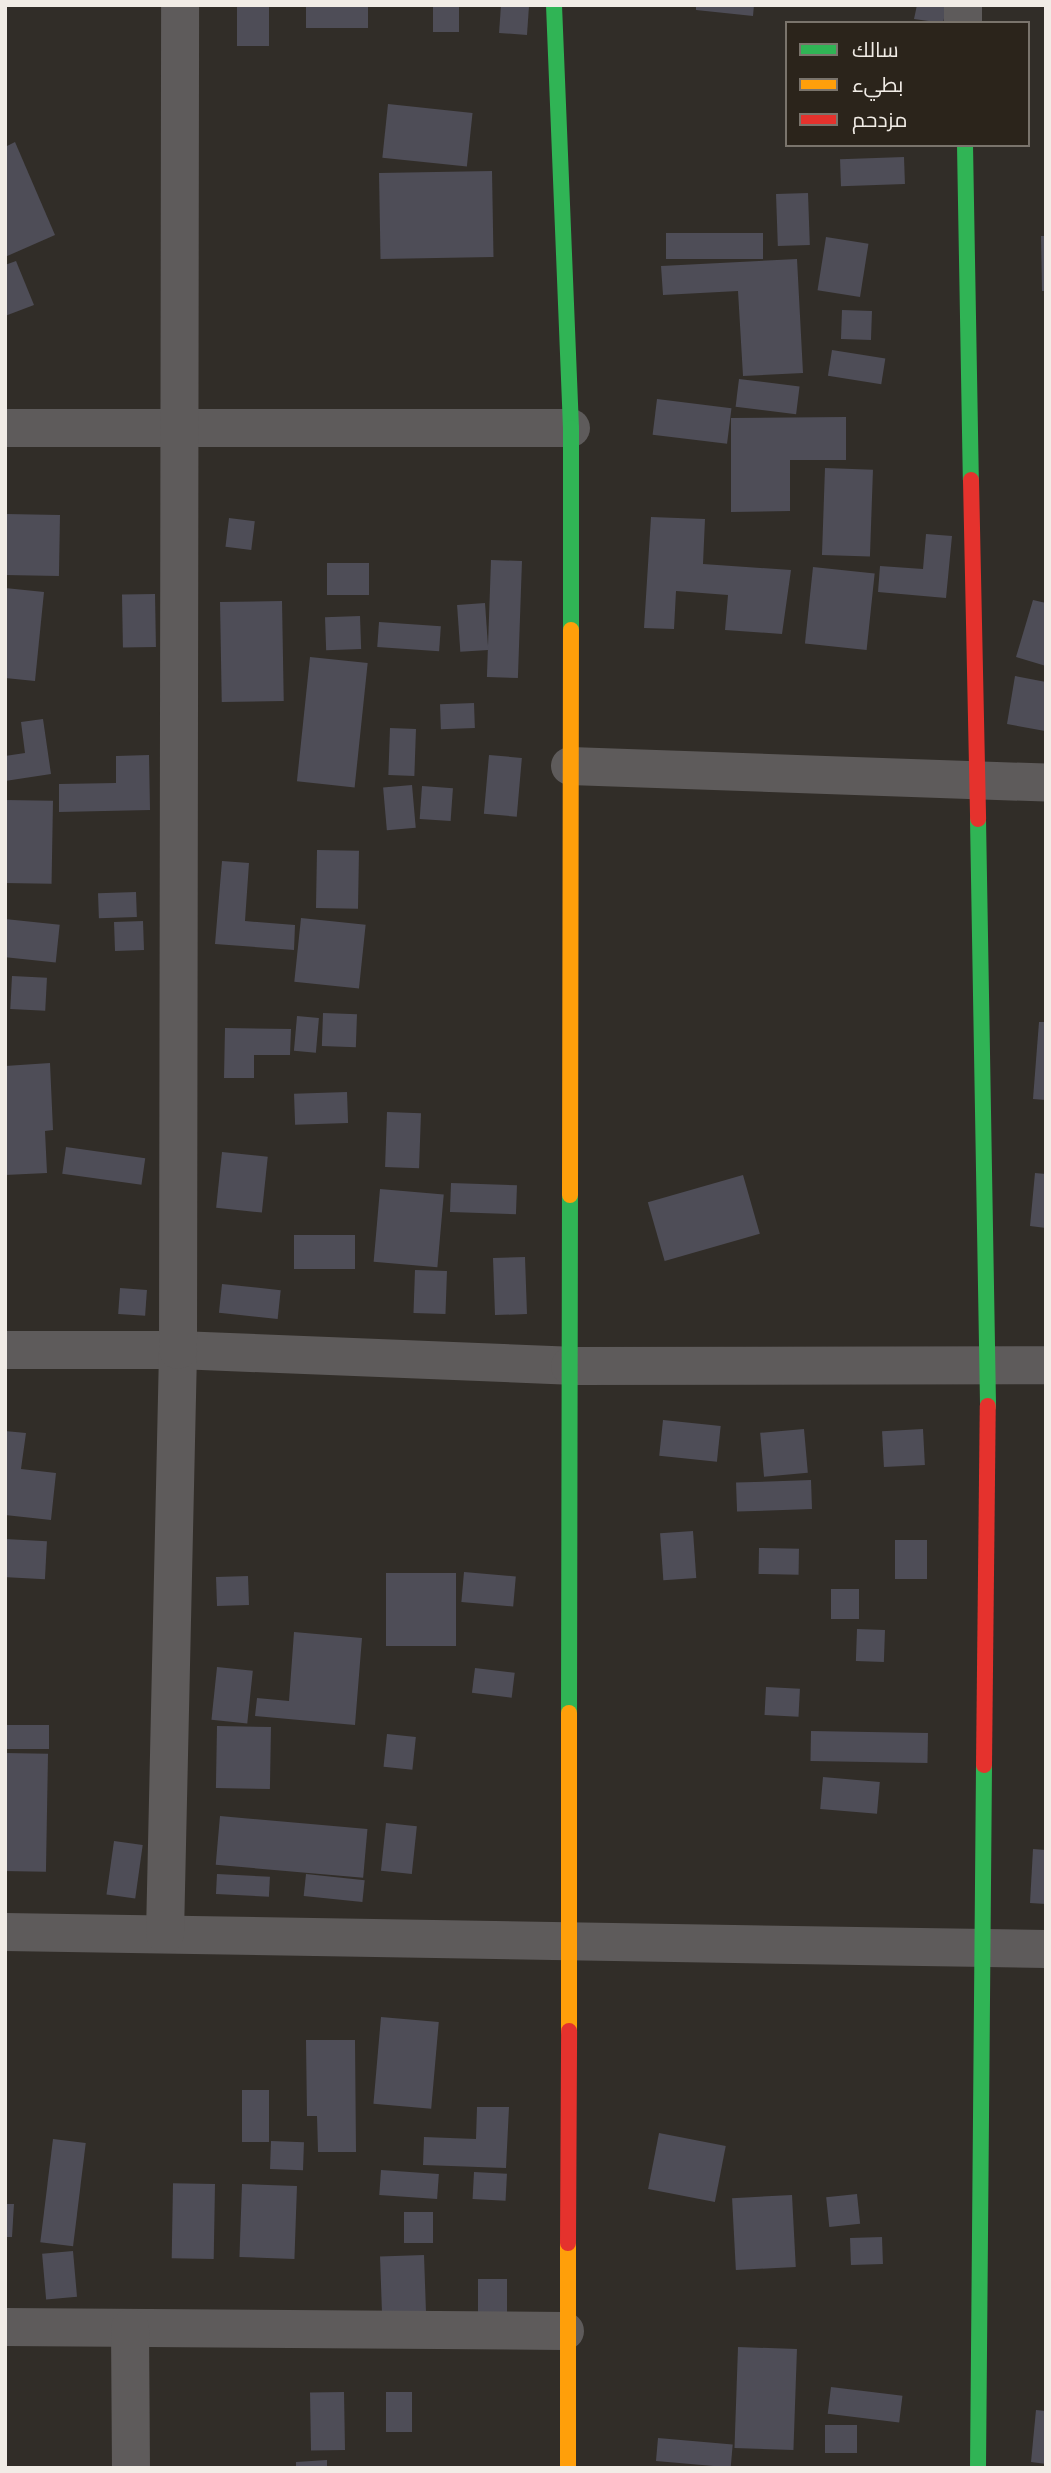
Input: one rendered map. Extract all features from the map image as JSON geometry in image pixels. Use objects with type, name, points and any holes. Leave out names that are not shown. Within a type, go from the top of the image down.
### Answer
[{"type":"street","points":[[165,1934],[178,1350],[177,427],[180,5]]},
{"type":"street","points":[[554,5],[571,428],[565,2330],[568,2468]]},
{"type":"street","points":[[965,147],[988,1365],[978,2468]]},
{"type":"street","points":[[5,428],[571,428]]},
{"type":"street","points":[[570,766],[1046,783]]},
{"type":"street","points":[[5,1350],[178,1350],[570,1366],[1046,1365]]},
{"type":"street","points":[[5,1932],[1046,1949]]},
{"type":"street","points":[[5,2327],[565,2330]]},
{"type":"street","points":[[130,2328],[131,2468]]},
{"type":"building","points":[[237,5],[269,5],[269,46],[237,46]]},
{"type":"building","points":[[306,5],[368,5],[368,28],[306,28]]},
{"type":"building","points":[[433,5],[459,5],[459,32],[433,32]]},
{"type":"building","points":[[501,5],[529,7],[527,35],[499,33]]},
{"type":"building","points":[[696,5],[754,5],[753,16],[696,10]]},
{"type":"building","points":[[917,5],[947,5],[943,21],[914,19]]},
{"type":"building","points":[[388,104],[473,113],[467,167],[382,158]]},
{"type":"building","points":[[15,142],[55,235],[5,257],[5,147]]},
{"type":"building","points":[[904,157],[905,184],[841,186],[840,159]]},
{"type":"building","points":[[492,171],[494,257],[381,259],[379,173]]},
{"type":"building","points":[[808,193],[810,245],[778,246],[776,194]]},
{"type":"building","points":[[666,233],[763,233],[763,259],[666,259]]},
{"type":"building","points":[[1041,236],[1046,236],[1046,291],[1042,291]]},
{"type":"building","points":[[826,237],[868,244],[860,297],[818,290]]},
{"type":"building","points":[[797,259],[803,373],[743,376],[738,291],[663,295],[661,266]]},
{"type":"building","points":[[16,261],[34,305],[5,316],[5,265]]},
{"type":"building","points":[[842,310],[872,311],[871,340],[841,339]]},
{"type":"building","points":[[832,350],[885,358],[881,384],[828,376]]},
{"type":"building","points":[[739,379],[800,386],[796,414],[736,407]]},
{"type":"building","points":[[657,399],[731,408],[727,444],[653,435]]},
{"type":"building","points":[[846,417],[846,460],[790,460],[790,511],[731,512],[731,418]]},
{"type":"building","points":[[825,468],[873,470],[870,557],[822,555]]},
{"type":"building","points":[[6,514],[60,515],[59,576],[5,575]]},
{"type":"building","points":[[651,517],[705,519],[703,564],[791,570],[782,634],[725,630],[728,595],[676,591],[674,629],[644,628]]},
{"type":"building","points":[[229,518],[255,521],[251,550],[225,547]]},
{"type":"building","points":[[926,534],[952,536],[946,598],[878,592],[880,566],[923,569]]},
{"type":"building","points":[[491,560],[522,561],[518,678],[487,677]]},
{"type":"building","points":[[327,563],[369,563],[369,595],[327,595]]},
{"type":"building","points":[[813,567],[875,573],[867,650],[805,644]]},
{"type":"building","points":[[5,588],[44,592],[35,681],[5,678]]},
{"type":"building","points":[[155,594],[156,647],[123,648],[122,595]]},
{"type":"building","points":[[1033,600],[1046,603],[1046,666],[1016,657]]},
{"type":"building","points":[[282,601],[284,701],[222,702],[220,602]]},
{"type":"building","points":[[485,603],[488,650],[460,652],[457,605]]},
{"type":"building","points":[[360,616],[361,649],[326,650],[325,617]]},
{"type":"building","points":[[379,622],[441,626],[439,651],[377,647]]},
{"type":"building","points":[[310,657],[368,663],[355,787],[297,781]]},
{"type":"building","points":[[1015,676],[1046,682],[1045,731],[1007,724]]},
{"type":"building","points":[[474,703],[475,728],[441,729],[440,704]]},
{"type":"building","points":[[43,719],[51,774],[5,781],[5,756],[25,753],[21,722]]},
{"type":"building","points":[[390,728],[416,729],[414,776],[388,775]]},
{"type":"building","points":[[149,755],[150,810],[59,812],[59,784],[116,783],[116,756]]},
{"type":"building","points":[[489,755],[522,758],[517,817],[484,814]]},
{"type":"building","points":[[412,785],[416,828],[387,830],[383,788]]},
{"type":"building","points":[[422,786],[453,788],[451,821],[420,819]]},
{"type":"building","points":[[5,800],[53,801],[52,884],[5,883]]},
{"type":"building","points":[[317,850],[359,851],[358,909],[316,908]]},
{"type":"building","points":[[222,861],[249,863],[245,921],[295,925],[294,950],[215,944]]},
{"type":"building","points":[[136,892],[137,917],[99,918],[98,893]]},
{"type":"building","points":[[301,918],[366,925],[359,988],[294,982]]},
{"type":"building","points":[[5,919],[60,925],[56,963],[5,957]]},
{"type":"building","points":[[143,921],[144,950],[115,951],[114,922]]},
{"type":"building","points":[[12,976],[47,978],[45,1011],[10,1009]]},
{"type":"building","points":[[323,1013],[357,1014],[356,1047],[322,1046]]},
{"type":"building","points":[[297,1016],[319,1018],[316,1053],[294,1051]]},
{"type":"building","points":[[1039,1022],[1046,1022],[1046,1100],[1033,1099]]},
{"type":"building","points":[[225,1028],[291,1029],[290,1055],[254,1055],[254,1078],[224,1078]]},
{"type":"building","points":[[50,1063],[53,1130],[45,1131],[47,1173],[5,1175],[5,1066]]},
{"type":"building","points":[[347,1092],[348,1123],[295,1125],[294,1094]]},
{"type":"building","points":[[387,1112],[421,1113],[419,1168],[385,1167]]},
{"type":"building","points":[[66,1147],[145,1158],[141,1185],[62,1174]]},
{"type":"building","points":[[222,1152],[268,1157],[262,1213],[216,1208]]},
{"type":"building","points":[[1035,1173],[1046,1174],[1046,1228],[1030,1226]]},
{"type":"building","points":[[743,1175],[760,1234],[665,1261],[648,1202]]},
{"type":"building","points":[[451,1183],[517,1185],[516,1214],[450,1212]]},
{"type":"building","points":[[380,1189],[444,1195],[437,1267],[374,1262]]},
{"type":"building","points":[[294,1235],[355,1235],[355,1269],[294,1269]]},
{"type":"building","points":[[525,1257],[527,1314],[495,1315],[493,1258]]},
{"type":"building","points":[[415,1270],[447,1271],[445,1314],[413,1313]]},
{"type":"building","points":[[222,1284],[281,1290],[278,1319],[219,1313]]},
{"type":"building","points":[[120,1288],[147,1290],[145,1316],[118,1314]]},
{"type":"building","points":[[663,1420],[721,1426],[717,1462],[659,1456]]},
{"type":"building","points":[[804,1429],[808,1473],[764,1477],[760,1433]]},
{"type":"building","points":[[923,1429],[925,1465],[884,1467],[882,1431]]},
{"type":"building","points":[[5,1431],[26,1433],[21,1469],[56,1473],[51,1520],[5,1515]]},
{"type":"building","points":[[811,1480],[812,1509],[737,1512],[736,1483]]},
{"type":"building","points":[[693,1531],[696,1578],[663,1580],[660,1533]]},
{"type":"building","points":[[5,1539],[47,1541],[45,1579],[5,1577]]},
{"type":"building","points":[[895,1540],[927,1540],[927,1579],[895,1579]]},
{"type":"building","points":[[759,1548],[799,1549],[799,1575],[759,1574]]},
{"type":"building","points":[[464,1572],[516,1577],[513,1606],[461,1602]]},
{"type":"building","points":[[386,1573],[456,1573],[456,1646],[386,1646]]},
{"type":"building","points":[[248,1576],[249,1605],[217,1606],[216,1577]]},
{"type":"building","points":[[831,1589],[859,1589],[859,1619],[831,1619]]},
{"type":"building","points":[[857,1629],[885,1630],[884,1662],[856,1661]]},
{"type":"building","points":[[294,1632],[362,1638],[355,1725],[255,1716],[257,1698],[289,1701]]},
{"type":"building","points":[[217,1667],[253,1671],[247,1723],[211,1720]]},
{"type":"building","points":[[475,1668],[515,1673],[512,1698],[472,1693]]},
{"type":"building","points":[[766,1687],[800,1689],[798,1717],[765,1715]]},
{"type":"building","points":[[5,1725],[49,1725],[49,1749],[5,1749]]},
{"type":"building","points":[[217,1726],[271,1727],[270,1789],[216,1788]]},
{"type":"building","points":[[811,1731],[928,1733],[927,1763],[810,1761]]},
{"type":"building","points":[[387,1734],[416,1737],[412,1770],[384,1767]]},
{"type":"building","points":[[5,1753],[48,1754],[46,1872],[5,1871]]},
{"type":"building","points":[[823,1777],[880,1782],[877,1814],[820,1809]]},
{"type":"building","points":[[220,1816],[367,1829],[363,1878],[216,1865]]},
{"type":"building","points":[[386,1823],[417,1826],[412,1874],[381,1871]]},
{"type":"building","points":[[114,1841],[143,1845],[135,1899],[106,1894]]},
{"type":"building","points":[[1033,1849],[1046,1850],[1046,1904],[1030,1903]]},
{"type":"building","points":[[217,1874],[270,1877],[269,1897],[216,1894]]},
{"type":"building","points":[[306,1874],[365,1880],[362,1902],[304,1896]]},
{"type":"building","points":[[381,2017],[439,2022],[431,2109],[373,2104]]},
{"type":"building","points":[[306,2040],[355,2040],[356,2152],[318,2152],[317,2116],[307,2116]]},
{"type":"building","points":[[242,2090],[269,2090],[269,2142],[242,2142]]},
{"type":"building","points":[[477,2107],[509,2107],[506,2168],[423,2165],[424,2137],[476,2139]]},
{"type":"building","points":[[659,2133],[726,2146],[715,2202],[648,2189]]},
{"type":"building","points":[[53,2139],[86,2143],[73,2246],[40,2242]]},
{"type":"building","points":[[271,2141],[304,2142],[303,2170],[270,2169]]},
{"type":"building","points":[[381,2170],[439,2174],[437,2199],[379,2195]]},
{"type":"building","points":[[474,2172],[507,2174],[506,2201],[473,2199]]},
{"type":"building","points":[[173,2183],[215,2184],[214,2259],[172,2258]]},
{"type":"building","points":[[242,2184],[297,2186],[294,2259],[239,2257]]},
{"type":"building","points":[[857,2194],[860,2224],[829,2227],[826,2197]]},
{"type":"building","points":[[792,2195],[796,2267],[736,2270],[732,2198]]},
{"type":"building","points":[[5,2204],[14,2204],[12,2237],[5,2237]]},
{"type":"building","points":[[404,2212],[433,2212],[433,2243],[404,2243]]},
{"type":"building","points":[[882,2237],[883,2264],[851,2265],[850,2238]]},
{"type":"building","points":[[73,2251],[77,2297],[46,2300],[42,2254]]},
{"type":"building","points":[[424,2255],[426,2315],[382,2316],[380,2257]]},
{"type":"building","points":[[478,2279],[507,2279],[507,2315],[478,2315]]},
{"type":"building","points":[[738,2347],[797,2349],[793,2450],[734,2448]]},
{"type":"building","points":[[831,2387],[902,2396],[899,2423],[828,2414]]},
{"type":"building","points":[[344,2392],[345,2450],[311,2451],[310,2393]]},
{"type":"building","points":[[386,2392],[412,2392],[412,2432],[386,2432]]},
{"type":"building","points":[[1036,2410],[1046,2411],[1046,2464],[1031,2462]]},
{"type":"building","points":[[825,2425],[857,2425],[857,2453],[825,2453]]},
{"type":"building","points":[[658,2438],[733,2445],[731,2467],[656,2461]]},
{"type":"building","points":[[327,2460],[327,2468],[296,2468],[296,2462]]},
{"type":"traffic: fast","points":[[554,5],[571,428],[571,630]]},
{"type":"traffic: fast","points":[[965,147],[971,480]]},
{"type":"traffic: fast","points":[[978,819],[988,1406]]},
{"type":"traffic: fast","points":[[569,1713],[570,1195]]},
{"type":"traffic: fast","points":[[978,2468],[984,1765]]},
{"type":"traffic: slow","points":[[570,1195],[571,630]]},
{"type":"traffic: slow","points":[[569,1713],[569,2031]]},
{"type":"traffic: slow","points":[[568,2243],[568,2468]]},
{"type":"traffic: jam","points":[[971,480],[978,819]]},
{"type":"traffic: jam","points":[[984,1765],[988,1406]]},
{"type":"traffic: jam","points":[[568,2243],[569,2031]]}]
